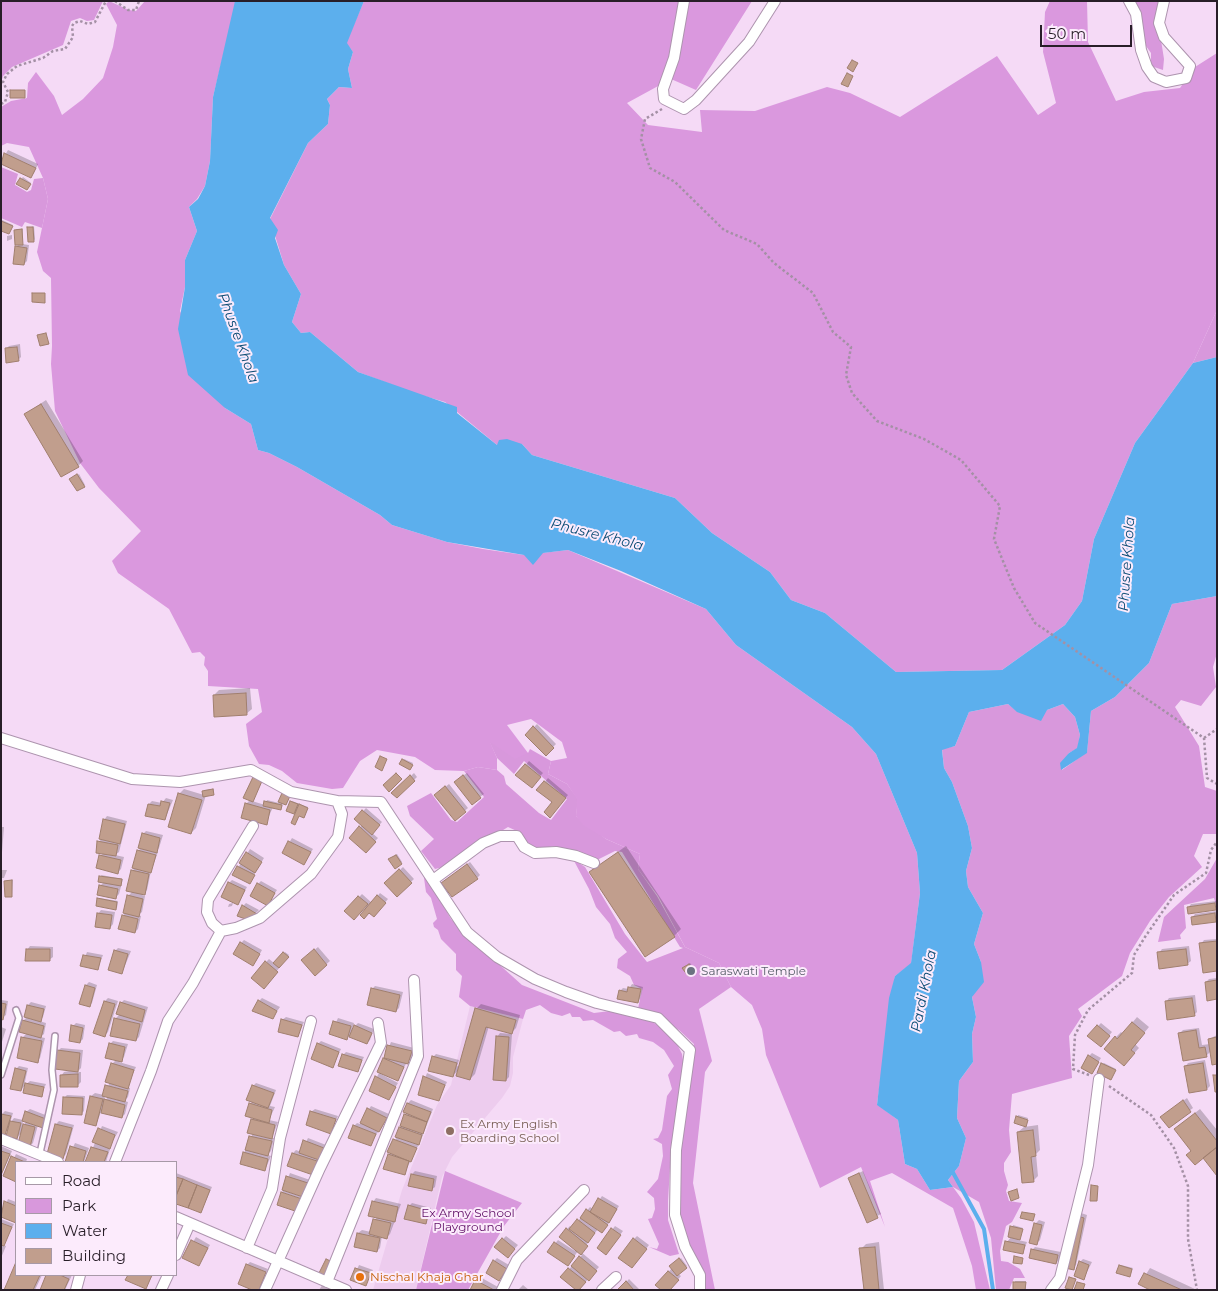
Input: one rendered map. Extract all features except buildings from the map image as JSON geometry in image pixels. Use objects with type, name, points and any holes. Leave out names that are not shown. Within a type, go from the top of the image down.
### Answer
[{"type":"street","points":[[684,1],[674,58],[663,89],[664,99],[684,109],[696,100],[749,42],[775,1]]},
{"type":"street","points":[[1129,1],[1136,14],[1141,50],[1147,67],[1154,77],[1166,82],[1186,78],[1190,66],[1164,37],[1159,23],[1164,1]]},
{"type":"street","points":[[1,738],[132,779],[180,782],[250,770],[291,792],[337,801],[381,802],[467,932],[497,957],[566,992],[597,1003],[658,1018],[690,1050],[676,1150],[675,1215],[685,1247],[700,1275],[700,1290]]},
{"type":"street","points":[[221,931],[236,928],[260,918],[311,874],[338,837],[342,814],[337,801]]},
{"type":"street","points":[[221,931],[212,923],[207,912],[208,900],[253,826]]},
{"type":"street","points":[[433,880],[483,843],[500,836],[517,836],[524,847],[535,853],[563,854],[594,863]]},
{"type":"street","points":[[115,1161],[151,1071],[168,1021],[193,983],[221,931]]},
{"type":"street","points":[[327,1282],[418,1056],[414,980]]},
{"type":"street","points":[[247,1248],[272,1189],[280,1138],[311,1021]]},
{"type":"street","points":[[264,1290],[320,1168],[381,1043],[378,1023]]},
{"type":"street","points":[[1051,1290],[1060,1278],[1086,1173],[1099,1079]]},
{"type":"street","points":[[1,1139],[56,1161]]},
{"type":"street","points":[[502,1290],[517,1260],[584,1190]]},
{"type":"street","points":[[178,1218],[346,1290]]},
{"type":"street","points":[[178,1251],[190,1223]]},
{"type":"street","points":[[76,1290],[80,1276]]},
{"type":"street","points":[[161,1290],[168,1276]]},
{"type":"street","points":[[602,1290],[616,1277]]},
{"type":"lane","points":[[1,1074],[19,1018],[16,1010]]},
{"type":"lane","points":[[40,1153],[54,1090],[52,1070],[55,1036]]},
{"type":"path","points":[[1,104],[4,102],[8,92],[3,82],[7,74],[17,66],[34,62],[53,51],[65,49],[73,38],[72,26],[74,23],[80,21],[88,24],[95,22],[106,1]]},
{"type":"path","points":[[115,1],[128,10],[136,10],[139,1]]},
{"type":"path","points":[[672,103],[645,120],[641,139],[650,168],[675,182],[724,230],[757,244],[774,264],[813,293],[833,332],[851,347],[846,375],[852,393],[877,421],[924,439],[961,460],[983,484],[1000,506],[994,539],[1002,564],[1035,623],[1204,738]]},
{"type":"path","points":[[1204,738],[1217,729]]},
{"type":"path","points":[[1204,738],[1207,778],[1217,784]]},
{"type":"path","points":[[1197,1290],[1188,1239],[1188,1186],[1174,1148],[1151,1115],[1099,1079],[1073,1069],[1075,1035],[1088,1010],[1132,973],[1134,955],[1174,895],[1206,873],[1211,850],[1217,842]]},
{"type":"shaded area","points":[[109,1],[136,11],[145,1],[235,1],[236,3],[213,97],[210,161],[205,186],[197,199],[189,207],[197,231],[185,260],[185,287],[180,311],[225,408],[251,424],[258,450],[269,453],[297,467],[380,515],[392,525],[447,542],[524,555],[568,550],[706,609],[736,645],[852,727],[876,754],[917,853],[920,893],[911,964],[895,976],[877,1104],[898,1120],[905,1164],[917,1169],[930,1190],[953,1187],[961,1198],[974,1222],[990,1290],[976,1290],[972,1266],[953,1208],[892,1173],[870,1181],[885,1227],[861,1167],[820,1188],[766,1055],[762,1029],[752,1005],[731,987],[719,963],[685,947],[658,896],[638,869],[640,854],[606,839],[583,825],[576,816],[577,799],[567,784],[548,774],[551,761],[567,758],[562,742],[531,719],[507,725],[528,753],[515,759],[490,742],[497,758],[497,770],[478,767],[464,771],[435,770],[415,757],[377,750],[360,761],[343,788],[332,789],[297,783],[282,771],[269,765],[259,764],[249,746],[246,724],[262,712],[258,689],[208,686],[208,671],[204,665],[205,657],[200,652],[192,653],[169,609],[118,573],[112,561],[141,531],[99,488],[80,463],[55,411],[51,364],[51,278],[43,271],[37,252],[48,199],[43,178],[29,147],[7,143],[1,146],[1,107],[11,101],[27,98],[28,83],[36,72],[54,96],[62,115],[83,99],[103,78],[113,47],[117,25],[106,4]]},
{"type":"shaded area","points":[[364,1],[752,1],[696,90],[671,79],[627,103],[648,125],[702,132],[700,110],[755,111],[827,87],[850,93],[900,117],[997,56],[1038,115],[1056,103],[1043,52],[1045,12],[1050,1],[1087,1],[1088,42],[1116,101],[1144,92],[1180,88],[1195,67],[1217,53],[1217,310],[1193,363],[1135,443],[1094,539],[1082,601],[1065,625],[1002,670],[896,672],[825,613],[791,600],[770,572],[712,533],[675,498],[532,455],[522,444],[497,445],[445,402],[417,394],[358,372],[310,332],[301,333],[292,322],[301,294],[284,265],[270,219],[308,143],[328,124],[330,105],[327,99],[339,87],[352,88],[348,69],[353,52],[346,43]]},
{"type":"shaded area","name":"Ex Army English Boarding School","points":[[470,1006],[523,1019],[513,1057],[513,1073],[510,1086],[452,1157],[442,1177],[416,1290],[373,1290],[402,1190],[437,1105],[451,1085]]},
{"type":"green space","points":[[1,1],[103,1],[94,20],[87,21],[80,18],[71,21],[63,45],[12,67],[3,76],[1,83]]},
{"type":"green space","points":[[1132,1],[1161,1],[1157,15],[1164,59],[1163,70],[1151,66],[1151,53],[1146,46]]},
{"type":"green space","points":[[1,167],[18,174],[15,185],[27,192],[31,190],[34,179],[43,178],[48,199],[42,228],[25,222],[22,227],[1,218]]},
{"type":"green space","points":[[1217,310],[1217,357],[1193,363]]},
{"type":"green space","points":[[1217,596],[1217,653],[1213,667],[1216,687],[1201,706],[1181,700],[1175,707],[1199,746],[1205,787],[1217,791],[1217,834],[1203,834],[1194,856],[1202,867],[1169,897],[1150,921],[1130,953],[1122,976],[1078,1009],[1082,1016],[1069,1036],[1072,1078],[1012,1094],[1009,1130],[1011,1152],[1004,1163],[1004,1171],[1008,1185],[1006,1191],[1009,1201],[1022,1203],[1012,1222],[1006,1226],[1000,1251],[1001,1261],[1008,1262],[1020,1269],[1025,1278],[1014,1278],[1009,1290],[996,1290],[991,1238],[979,1202],[953,1187],[948,1180],[959,1166],[966,1138],[957,1118],[959,1081],[973,1062],[972,1034],[976,1017],[972,997],[981,962],[974,944],[983,913],[968,887],[966,871],[972,848],[968,826],[952,782],[944,768],[942,749],[955,746],[969,712],[1008,704],[1018,712],[1047,710],[1063,704],[1075,717],[1080,735],[1078,748],[1069,753],[1062,770],[1087,752],[1091,711],[1115,697],[1149,663],[1172,604]]},
{"type":"green space","points":[[489,741],[528,753],[530,749],[551,761],[548,774],[567,784],[578,799],[576,816],[606,839],[640,854],[638,869],[657,896],[685,947],[719,963],[731,987],[699,1009],[712,1061],[705,1072],[693,1183],[715,1290],[706,1290],[701,1267],[690,1248],[679,1211],[678,1157],[694,1044],[679,1030],[657,1016],[638,1009],[642,989],[634,985],[630,976],[617,968],[618,959],[627,952],[615,938],[610,924],[596,907],[573,859],[585,867],[625,934],[647,962],[683,948],[680,947],[622,852],[615,851],[595,861],[578,851],[562,851],[556,846],[535,849],[525,844],[519,832],[508,827],[443,867],[435,869],[421,851],[434,839],[410,816],[407,806],[431,793],[451,820],[457,822],[484,797],[464,771],[478,767],[497,770],[504,776],[506,784],[539,813],[551,820],[567,799],[524,761],[514,774],[497,758]]},
{"type":"green space","points":[[1217,858],[1217,908],[1214,898],[1184,905],[1186,928],[1180,935],[1181,939],[1158,942],[1164,917],[1205,879]]},
{"type":"green space","points":[[423,871],[451,919],[522,985],[594,1013],[610,1011],[649,1019],[674,1038],[682,1054],[685,1072],[676,1136],[671,1151],[668,1220],[679,1254],[670,1256],[649,1247],[657,1249],[659,1244],[648,1219],[652,1218],[655,1209],[654,1198],[647,1192],[658,1179],[663,1156],[662,1144],[653,1139],[658,1138],[662,1130],[667,1096],[672,1089],[668,1075],[674,1066],[664,1050],[653,1042],[639,1038],[637,1034],[626,1036],[620,1031],[614,1032],[593,1020],[583,1021],[580,1017],[572,1017],[570,1013],[562,1016],[551,1013],[540,1005],[526,1010],[523,1019],[470,1006],[459,997],[462,976],[456,970],[456,954],[441,939],[438,930],[434,927],[433,923],[437,919],[431,898],[426,892]]},
{"type":"green space","name":"Ex Army School Playground","points":[[445,1171],[522,1203],[504,1226],[468,1290],[416,1290]]},
{"type":"water","name":"Phusre Khola","points":[[235,1],[364,1],[347,43],[353,52],[348,69],[352,88],[339,87],[327,99],[330,105],[328,124],[308,143],[270,218],[278,230],[275,238],[284,265],[301,294],[292,322],[301,333],[310,332],[358,372],[457,407],[457,413],[497,445],[499,440],[507,439],[522,444],[532,455],[675,498],[712,533],[770,572],[791,600],[825,613],[896,672],[1002,670],[1065,625],[1082,601],[1094,539],[1135,443],[1193,363],[1217,357],[1217,596],[1172,604],[1149,663],[1115,697],[1091,711],[1087,753],[1061,770],[1060,763],[1069,753],[1077,748],[1080,735],[1075,717],[1063,704],[1047,710],[1041,721],[1017,712],[1008,704],[969,712],[955,746],[942,750],[944,768],[952,782],[968,826],[972,848],[966,871],[968,887],[983,913],[974,944],[981,962],[984,982],[972,997],[976,1017],[972,1034],[973,1062],[959,1081],[957,1118],[966,1138],[959,1166],[948,1180],[953,1187],[930,1190],[917,1169],[905,1164],[898,1120],[877,1105],[889,998],[895,976],[911,963],[920,893],[917,853],[876,754],[852,727],[736,645],[706,609],[621,571],[568,550],[543,553],[533,565],[524,555],[447,542],[392,525],[380,515],[297,467],[269,453],[258,450],[251,424],[225,408],[188,375],[178,329],[185,287],[185,260],[197,231],[189,207],[198,199],[205,186],[210,161],[213,97]]},
{"type":"waterway","name":"Pardi Khola","points":[[951,1169],[984,1229],[993,1290]]},
{"type":"place","name":"Saraswati Temple","points":[[691,971]]},
{"type":"place","name":"Ex Army English Boarding School","points":[[450,1131]]},
{"type":"place","name":"Nischal Khaja Ghar","points":[[360,1277]]}]
